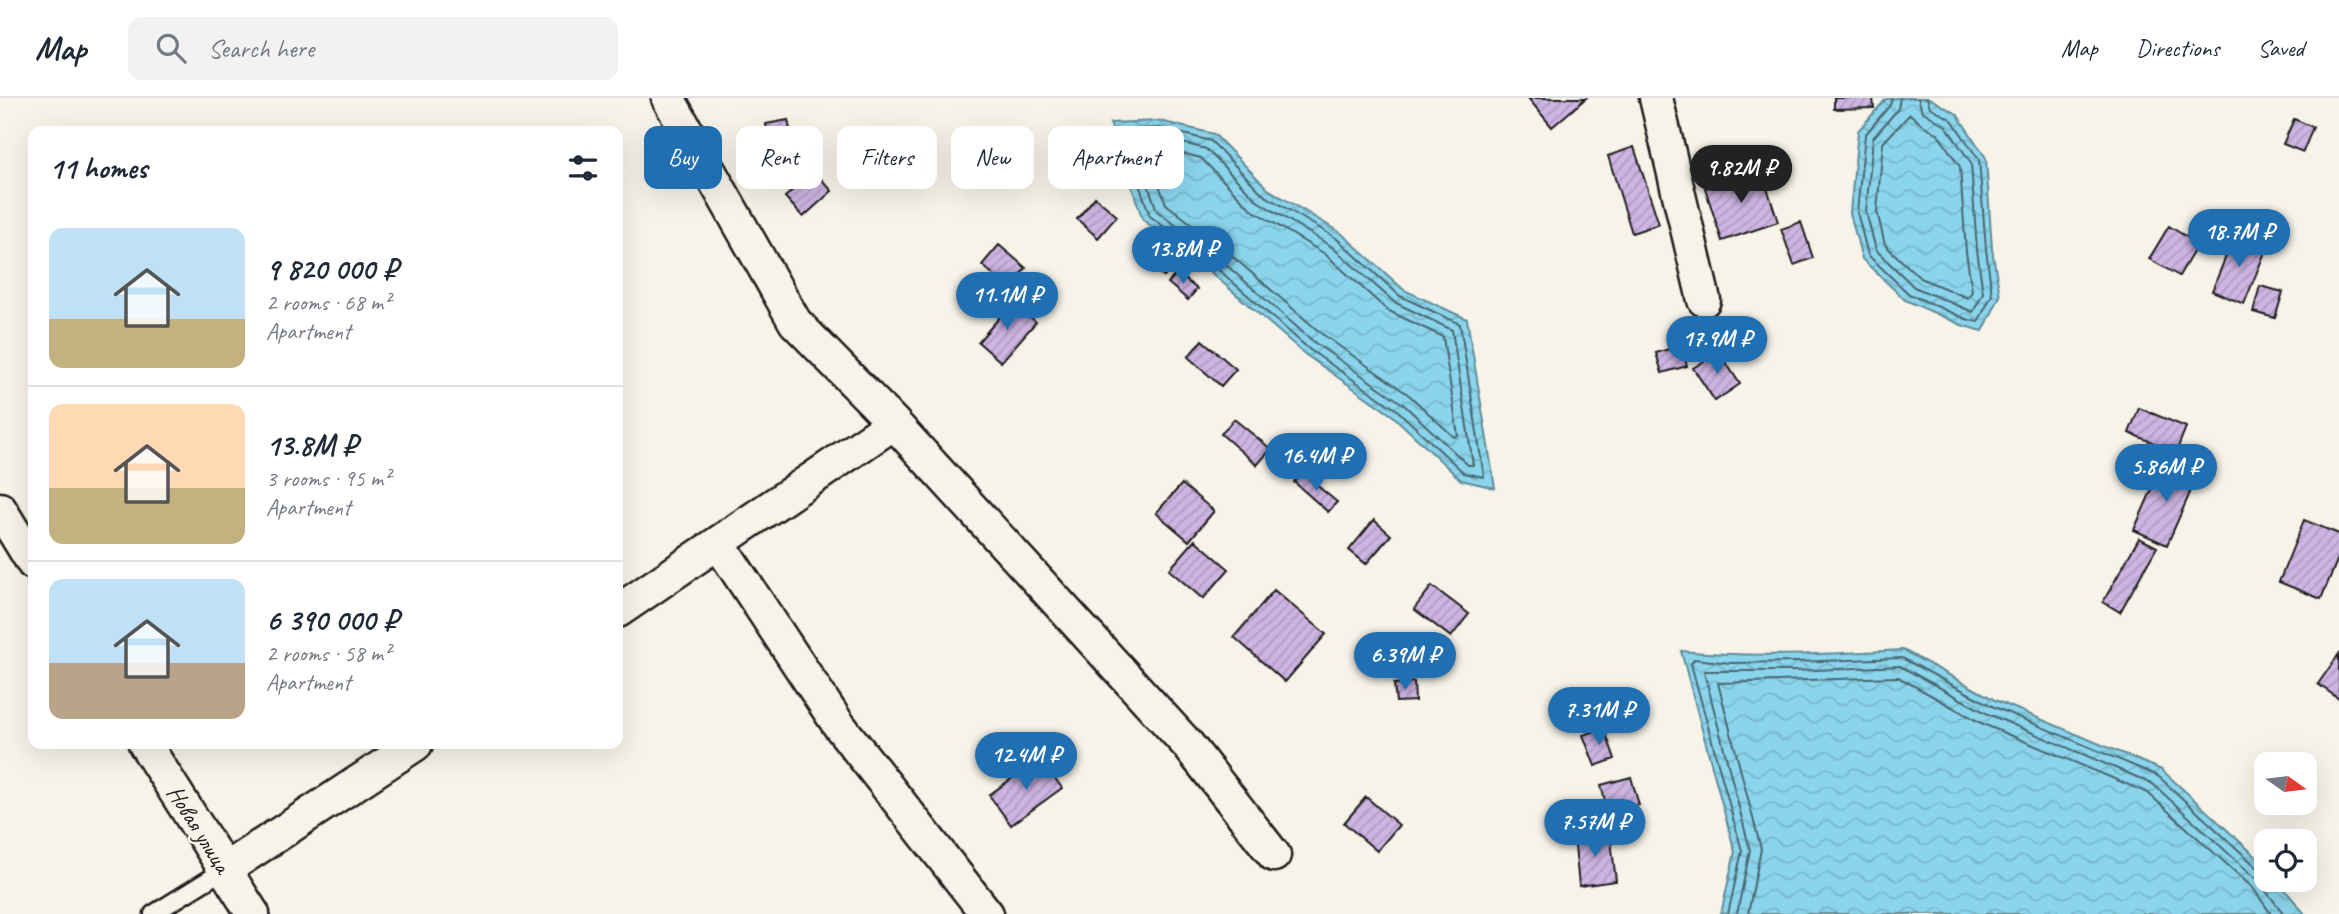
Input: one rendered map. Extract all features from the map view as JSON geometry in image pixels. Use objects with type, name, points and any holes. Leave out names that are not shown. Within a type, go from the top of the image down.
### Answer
[{"type":"street","points":[[668,98],[795,322],[894,423],[1188,745],[1274,855]]},
{"type":"street","points":[[1656,98],[1704,300]]},
{"type":"street","points":[[623,608],[894,423]]},
{"type":"street","points":[[0,509],[28,555]]},
{"type":"street","points":[[719,544],[838,724],[987,914]]},
{"type":"street","name":"Новая улица","points":[[148,749],[253,914]]},
{"type":"street","points":[[224,870],[408,749]]},
{"type":"lane","points":[[153,914],[224,870]]},
{"type":"water","points":[[1929,98],[1957,114],[1986,158],[1992,249],[2000,296],[1983,331],[1964,326],[1905,300],[1862,259],[1850,213],[1858,131],[1886,99]]},
{"type":"water","points":[[1160,121],[1181,126],[1111,126],[1110,123]]},
{"type":"water","points":[[1184,127],[1214,134],[1268,189],[1341,233],[1404,290],[1467,319],[1495,488],[1461,480],[1393,416],[1306,355],[1207,269],[1143,220],[1132,189],[1184,189]]},
{"type":"water","points":[[1903,650],[1995,700],[2162,770],[2254,855],[2254,892],[2287,892],[2305,914],[1721,914],[1735,852],[1681,651],[1764,655]]},
{"type":"building","points":[[1528,98],[1586,98],[1552,127]]},
{"type":"building","points":[[1834,98],[1873,98],[1874,108],[1834,109]]},
{"type":"building","points":[[2294,119],[2313,127],[2303,152],[2283,144]]},
{"type":"building","points":[[788,120],[789,126],[766,126]]},
{"type":"building","points":[[1634,147],[1659,224],[1632,233],[1608,156]]},
{"type":"building","points":[[1761,169],[1778,222],[1722,241],[1705,188]]},
{"type":"building","points":[[823,181],[832,191],[803,217],[785,197],[794,189],[823,189]]},
{"type":"building","points":[[1095,197],[1117,216],[1098,238],[1077,219]]},
{"type":"building","points":[[1801,222],[1813,258],[1794,265],[1781,229]]},
{"type":"building","points":[[2169,226],[2198,244],[2179,276],[2149,259]]},
{"type":"building","points":[[2235,234],[2267,247],[2244,304],[2212,291]]},
{"type":"building","points":[[1149,237],[1178,261],[1164,277],[1136,253]]},
{"type":"building","points":[[999,245],[1026,268],[1009,288],[982,265]]},
{"type":"building","points":[[1177,273],[1197,289],[1188,300],[1168,283]]},
{"type":"building","points":[[2260,286],[2283,292],[2275,318],[2253,312]]},
{"type":"building","points":[[1013,302],[1036,322],[1001,362],[978,342]]},
{"type":"building","points":[[1202,340],[1236,369],[1221,386],[1188,357]]},
{"type":"building","points":[[1682,345],[1687,366],[1662,373],[1656,353]]},
{"type":"building","points":[[1719,352],[1740,384],[1715,401],[1693,368]]},
{"type":"building","points":[[2139,408],[2186,427],[2176,452],[2129,433]]},
{"type":"building","points":[[1234,419],[1271,449],[1257,465],[1221,434]]},
{"type":"building","points":[[2164,462],[2197,477],[2167,545],[2134,530]]},
{"type":"building","points":[[1302,473],[1337,502],[1328,512],[1294,482]]},
{"type":"building","points":[[1182,484],[1214,511],[1189,541],[1156,513]]},
{"type":"building","points":[[1374,520],[1391,535],[1366,564],[1349,550]]},
{"type":"building","points":[[2304,520],[2339,534],[2339,556],[2321,599],[2279,582]]},
{"type":"building","points":[[2139,538],[2157,547],[2120,612],[2103,602]]},
{"type":"building","points":[[1195,540],[1229,569],[1203,599],[1169,570]]},
{"type":"building","points":[[1432,586],[1469,614],[1451,637],[1414,609]]},
{"type":"building","points":[[1274,590],[1326,634],[1285,682],[1234,637]]},
{"type":"building","points":[[2339,654],[2339,699],[2318,684]]},
{"type":"building","points":[[1414,682],[1415,701],[1396,702],[1394,684]]},
{"type":"building","points":[[1604,728],[1615,759],[1595,766],[1583,735]]},
{"type":"building","points":[[1040,758],[1062,788],[1011,825],[989,795]]},
{"type":"building","points":[[1631,777],[1639,805],[1608,813],[1601,785]]},
{"type":"building","points":[[1366,797],[1399,825],[1377,851],[1344,823]]},
{"type":"building","points":[[1610,832],[1616,881],[1579,886],[1574,836]]}]
